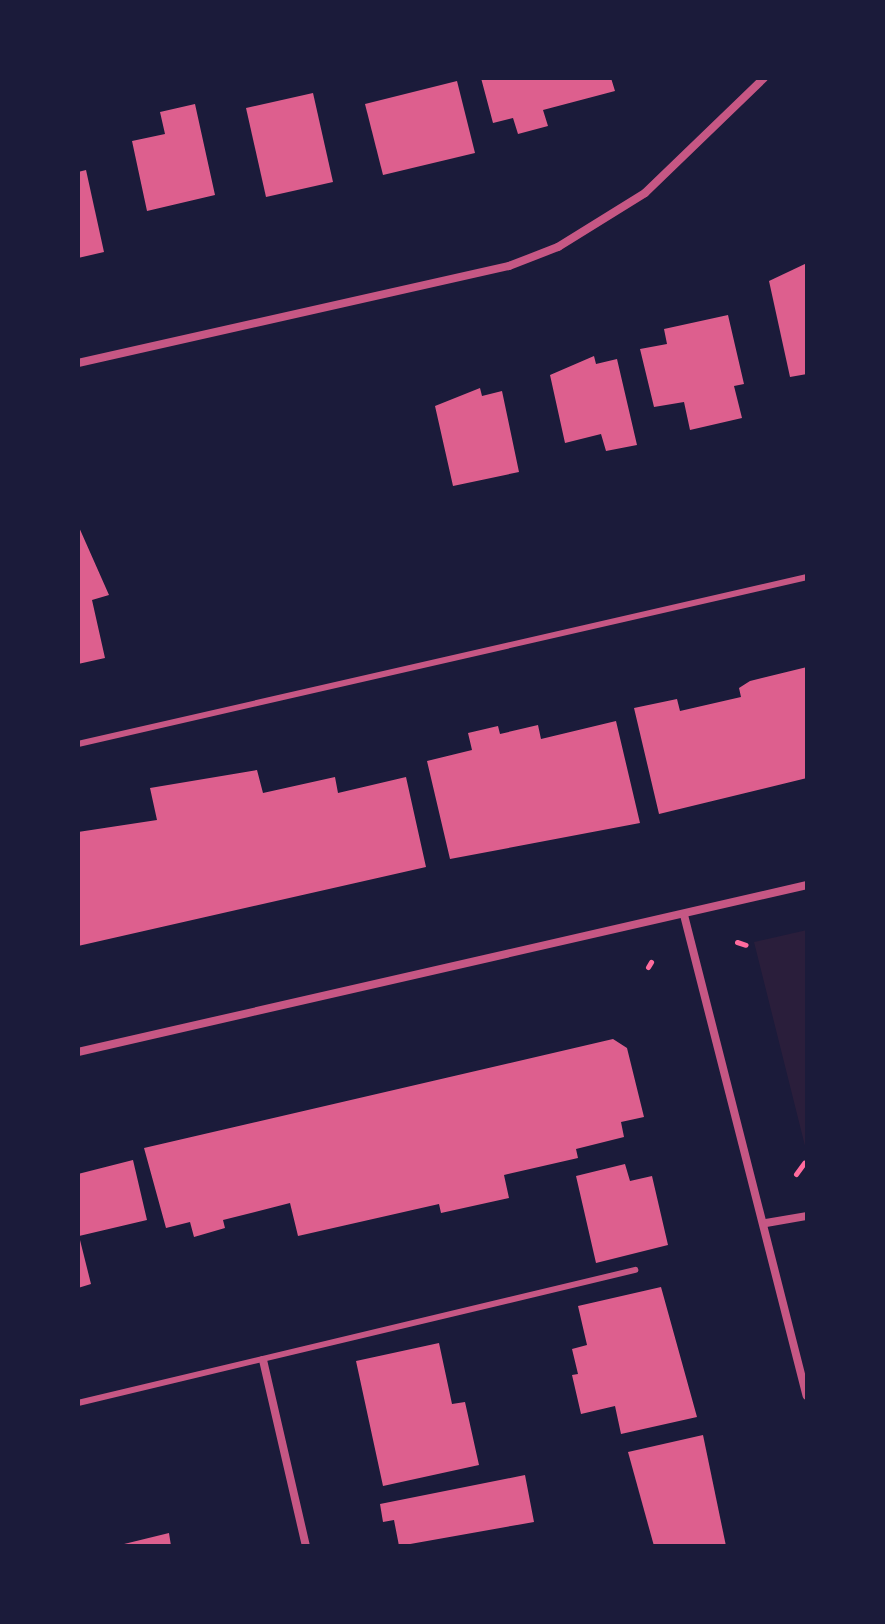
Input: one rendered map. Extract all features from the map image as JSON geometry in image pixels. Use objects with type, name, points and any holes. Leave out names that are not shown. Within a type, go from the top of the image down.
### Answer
[{"type":"street","points":[[78,363],[509,266],[558,247],[645,193],[764,78]]},
{"type":"street","points":[[78,1052],[807,885]]},
{"type":"street","points":[[684,915],[766,1223],[807,1396]]},
{"type":"street","points":[[766,1223],[807,1216]]},
{"type":"street","points":[[263,1360],[306,1546]]},
{"type":"lane","points":[[78,744],[807,577]]},
{"type":"lane","points":[[78,1403],[635,1270]]},
{"type":"path","points":[[737,942],[746,945]]},
{"type":"path","points":[[796,1174],[804,1163]]},
{"type":"shaded area","points":[[807,930],[807,1154],[754,942]]},
{"type":"building","points":[[481,78],[611,78],[615,91],[543,110],[548,126],[518,134],[513,118],[493,123]]},
{"type":"building","points":[[457,81],[475,153],[383,175],[365,104]]},
{"type":"building","points":[[313,93],[333,182],[266,197],[246,108]]},
{"type":"building","points":[[195,104],[215,195],[147,211],[132,141],[165,134],[160,112]]},
{"type":"building","points":[[86,170],[104,252],[78,258],[78,172]]},
{"type":"building","points":[[807,263],[807,374],[790,377],[769,281]]},
{"type":"building","points":[[728,315],[744,384],[734,386],[742,418],[690,430],[684,402],[654,407],[640,349],[667,344],[664,329]]},
{"type":"building","points":[[594,356],[596,364],[617,359],[637,445],[606,451],[601,434],[565,443],[550,375]]},
{"type":"building","points":[[480,388],[482,396],[502,391],[519,472],[453,486],[435,406]]},
{"type":"building","points":[[78,525],[109,595],[92,600],[105,658],[78,664]]},
{"type":"building","points":[[807,667],[807,778],[659,814],[634,708],[677,699],[680,711],[741,697],[739,688],[750,681]]},
{"type":"building","points":[[616,721],[640,823],[450,859],[427,761],[472,750],[468,733],[498,726],[500,734],[538,725],[541,739]]},
{"type":"building","points":[[257,770],[263,793],[335,777],[338,793],[406,777],[426,867],[78,946],[78,832],[157,820],[150,788]]},
{"type":"building","points":[[613,1039],[627,1048],[644,1117],[621,1122],[624,1137],[576,1149],[578,1158],[504,1175],[509,1198],[441,1213],[439,1204],[298,1236],[290,1203],[223,1220],[225,1228],[194,1237],[190,1222],[166,1228],[144,1148]]},
{"type":"building","points":[[133,1160],[147,1220],[79,1236],[91,1284],[78,1288],[78,1174]]},
{"type":"building","points":[[625,1164],[630,1181],[652,1176],[668,1245],[596,1263],[576,1176]]},
{"type":"building","points":[[661,1287],[697,1417],[621,1434],[615,1406],[581,1414],[572,1375],[578,1374],[572,1349],[587,1345],[578,1306]]},
{"type":"building","points":[[439,1343],[452,1404],[465,1402],[479,1465],[383,1486],[356,1361]]},
{"type":"building","points":[[703,1435],[726,1546],[654,1546],[628,1452]]},
{"type":"building","points":[[525,1475],[534,1522],[399,1546],[394,1520],[383,1522],[380,1504]]},
{"type":"building","points":[[169,1533],[171,1546],[120,1546],[120,1545]]}]
